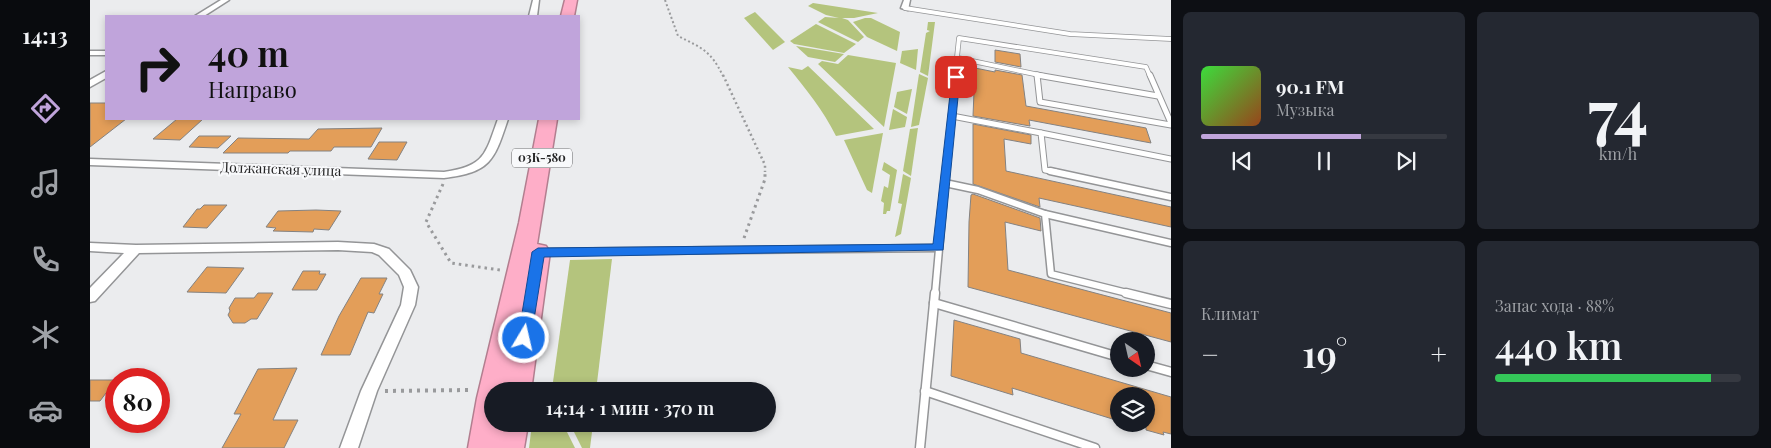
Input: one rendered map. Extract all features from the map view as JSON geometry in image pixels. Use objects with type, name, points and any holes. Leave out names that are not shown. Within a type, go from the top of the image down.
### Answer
[{"type":"highway","points":[[568,15],[571,0]]},
{"type":"highway","points":[[576,15],[578,0]]},
{"type":"highway","name":"03К-580","points":[[496,382],[530,223],[548,120]]},
{"type":"highway","name":"03К-580","points":[[517,382],[560,120]]},
{"type":"highway","points":[[481,394],[484,448]]},
{"type":"highway","points":[[508,448],[511,432]]},
{"type":"street","points":[[201,15],[226,0]]},
{"type":"street","points":[[533,15],[536,0]]},
{"type":"street","points":[[905,8],[907,0]]},
{"type":"street","points":[[90,53],[105,53]]},
{"type":"street","points":[[90,84],[105,75]]},
{"type":"street","name":"Должанская улица","points":[[90,162],[447,174],[472,170],[489,158],[504,120]]},
{"type":"street","points":[[90,247],[136,249],[338,246],[374,248],[384,252],[405,273],[411,287],[408,304],[369,391],[349,448]]},
{"type":"street","points":[[90,297],[136,249]]},
{"type":"lane","points":[[905,8],[1092,36],[1131,39],[1171,39]]},
{"type":"lane","points":[[920,448],[960,38],[1146,67],[1171,124]]},
{"type":"lane","points":[[958,58],[1037,76],[1158,96]]},
{"type":"lane","points":[[1037,76],[1040,102],[1171,124]]},
{"type":"lane","points":[[952,116],[1171,159]]},
{"type":"lane","points":[[1041,133],[1045,170],[1171,197]]},
{"type":"lane","points":[[945,183],[978,190],[1045,214],[1171,243]]},
{"type":"lane","points":[[1045,214],[1051,274],[1171,304]]},
{"type":"lane","points":[[538,252],[939,248]]},
{"type":"lane","points":[[934,303],[1110,354]]},
{"type":"lane","points":[[1155,368],[1171,372]]},
{"type":"lane","points":[[925,391],[1095,448]]},
{"type":"path","points":[[665,0],[678,36],[705,50],[716,61],[765,165],[765,179],[744,238]]},
{"type":"path","points":[[447,174],[426,222],[451,263],[510,271]]},
{"type":"path","points":[[369,391],[481,394]]},
{"type":"green space","points":[[813,3],[878,13],[854,18],[842,18],[848,20],[864,37],[858,42],[818,22],[825,17],[839,18],[826,15],[808,6]]},
{"type":"green space","points":[[755,12],[785,42],[773,50],[744,18]]},
{"type":"green space","points":[[871,18],[900,32],[897,51],[867,37],[853,22]]},
{"type":"green space","points":[[928,22],[935,22],[928,76],[920,72],[926,33],[930,31],[927,30]]},
{"type":"green space","points":[[816,24],[856,44],[844,53],[794,44],[790,41]]},
{"type":"green space","points":[[796,46],[844,54],[835,62],[808,57]]},
{"type":"green space","points":[[918,49],[916,70],[900,63],[902,51]]},
{"type":"green space","points":[[848,55],[896,63],[884,127],[818,64],[822,61],[838,64]]},
{"type":"green space","points":[[808,66],[874,129],[836,136],[820,109],[788,67],[802,70]]},
{"type":"green space","points":[[919,74],[928,78],[919,125],[911,127]]},
{"type":"green space","points":[[912,89],[907,114],[894,107],[897,92]]},
{"type":"green space","points":[[893,109],[907,117],[905,127],[889,130]]},
{"type":"green space","points":[[918,128],[911,176],[903,171],[910,129]]},
{"type":"green space","points":[[883,133],[872,193],[867,190],[844,140]]},
{"type":"green space","points":[[884,162],[897,170],[890,211],[887,211],[886,214],[883,214],[884,203],[881,201],[884,186],[888,188],[890,175],[882,170]]},
{"type":"green space","points":[[903,174],[911,178],[901,234],[895,237],[902,204],[898,203]]},
{"type":"green space","points":[[612,259],[597,382],[553,382],[570,260]]},
{"type":"green space","points":[[531,432],[567,432],[575,448],[529,448]]},
{"type":"green space","points":[[574,432],[592,432],[590,448],[582,448]]},
{"type":"building","points":[[995,50],[1020,54],[1021,67],[995,62]]},
{"type":"building","points":[[975,68],[1022,75],[1026,106],[1146,128],[1151,143],[1029,120],[1030,126],[973,116]]},
{"type":"building","points":[[90,103],[105,103],[105,120],[125,120],[90,147]]},
{"type":"building","points":[[176,120],[202,120],[180,140],[153,139]]},
{"type":"building","points":[[973,124],[1031,135],[1031,144],[1004,139],[1006,171],[1171,207],[1171,227],[1039,198],[1040,207],[973,184]]},
{"type":"building","points":[[382,128],[371,147],[334,147],[331,151],[290,151],[288,153],[223,153],[238,138],[309,139],[318,129]]},
{"type":"building","points":[[199,136],[231,136],[218,148],[189,147]]},
{"type":"building","points":[[379,142],[407,142],[397,160],[368,159]]},
{"type":"building","points":[[973,194],[1040,218],[1041,231],[1005,222],[1008,270],[1171,313],[1171,342],[1155,338],[1155,332],[1134,332],[968,287],[971,195]]},
{"type":"building","points":[[204,205],[227,205],[207,228],[183,227],[197,209]]},
{"type":"building","points":[[278,211],[341,211],[329,230],[314,229],[313,232],[273,231],[276,228],[266,227]]},
{"type":"building","points":[[207,267],[244,268],[226,293],[187,292]]},
{"type":"building","points":[[303,271],[320,271],[319,274],[326,274],[317,290],[292,290]]},
{"type":"building","points":[[361,278],[387,278],[379,294],[383,294],[374,313],[368,312],[350,355],[321,355],[339,316]]},
{"type":"building","points":[[258,293],[273,293],[257,319],[251,319],[245,323],[233,323],[228,315],[229,308],[235,298],[254,298]]},
{"type":"building","points":[[954,320],[1020,339],[1021,353],[1137,387],[1110,387],[1110,418],[1012,388],[1013,395],[951,376]]},
{"type":"building","points":[[297,368],[273,420],[298,420],[284,448],[222,448],[241,414],[234,414],[258,369]]},
{"type":"building","points":[[90,380],[105,380],[105,394],[100,401],[90,401]]},
{"type":"building","points":[[1155,392],[1171,397],[1171,434],[1163,432],[1164,435],[1153,432],[1155,432]]},
{"type":"route","points":[[524,338],[538,252],[939,248],[956,77]]}]
